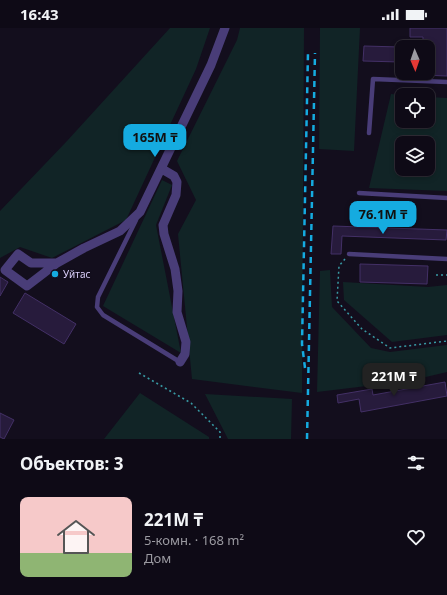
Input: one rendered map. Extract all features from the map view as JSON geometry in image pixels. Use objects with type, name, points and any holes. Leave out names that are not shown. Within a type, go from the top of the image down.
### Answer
[{"type":"street","points":[[57,263],[31,263],[18,254],[5,270],[27,286],[57,263],[120,231],[140,212],[162,169],[210,65],[225,28]]},
{"type":"street","points":[[162,169],[174,176],[177,182],[176,195],[163,225],[164,234],[175,269],[178,291],[177,312],[186,342],[185,354],[180,362]]},
{"type":"lane","points":[[369,134],[373,79],[447,82]]},
{"type":"lane","points":[[359,193],[447,198]]},
{"type":"lane","points":[[140,212],[98,297],[97,307],[103,315],[180,362]]},
{"type":"lane","points":[[349,254],[447,258]]},
{"type":"path","points":[[349,254],[339,266],[337,301],[362,329],[390,348],[447,341]]},
{"type":"path","points":[[436,275],[447,275]]},
{"type":"path","points":[[139,373],[191,403],[220,432],[220,439]]},
{"type":"green space","points":[[170,28],[210,28],[196,69],[126,220],[52,258],[20,247],[0,258],[0,211],[67,141]]},
{"type":"green space","points":[[240,28],[304,28],[302,393],[192,379],[178,234],[196,200],[177,161],[237,40]]},
{"type":"green space","points":[[320,28],[360,28],[354,151],[319,149]]},
{"type":"green space","points":[[391,94],[395,94],[395,128],[435,128],[435,97],[447,98],[447,191],[369,188]]},
{"type":"green space","points":[[162,180],[172,185],[156,225],[181,353],[103,306]]},
{"type":"green space","points":[[330,270],[332,307],[371,348],[390,352],[447,345],[447,372],[379,388],[375,385],[317,392],[320,271]]},
{"type":"green space","points":[[343,282],[428,287],[447,285],[447,335],[392,342],[344,300]]},
{"type":"green space","points":[[140,393],[209,437],[209,439],[104,439]]},
{"type":"green space","points":[[205,394],[292,399],[291,439],[228,439]]},
{"type":"building","points":[[410,28],[447,28],[447,76],[435,76],[435,40],[423,40],[423,37],[410,37]]},
{"type":"building","points":[[364,46],[395,47],[395,62],[363,61]]},
{"type":"building","points":[[333,226],[447,230],[446,240],[342,236],[341,254],[331,254]]},
{"type":"building","points":[[360,264],[428,266],[427,284],[360,282]]},
{"type":"building","points":[[0,277],[8,282],[0,296]]},
{"type":"building","points":[[25,293],[76,324],[64,344],[13,313]]},
{"type":"building","points":[[445,382],[447,396],[361,412],[359,399],[338,403],[337,395],[372,389],[373,395]]},
{"type":"building","points":[[0,413],[14,420],[4,439],[0,437]]},
{"type":"railway","points":[[305,368],[302,344],[308,52]]},
{"type":"railway","points":[[307,439],[315,53]]},
{"type":"place","name":"Уйтас","points":[[55,274]]}]
